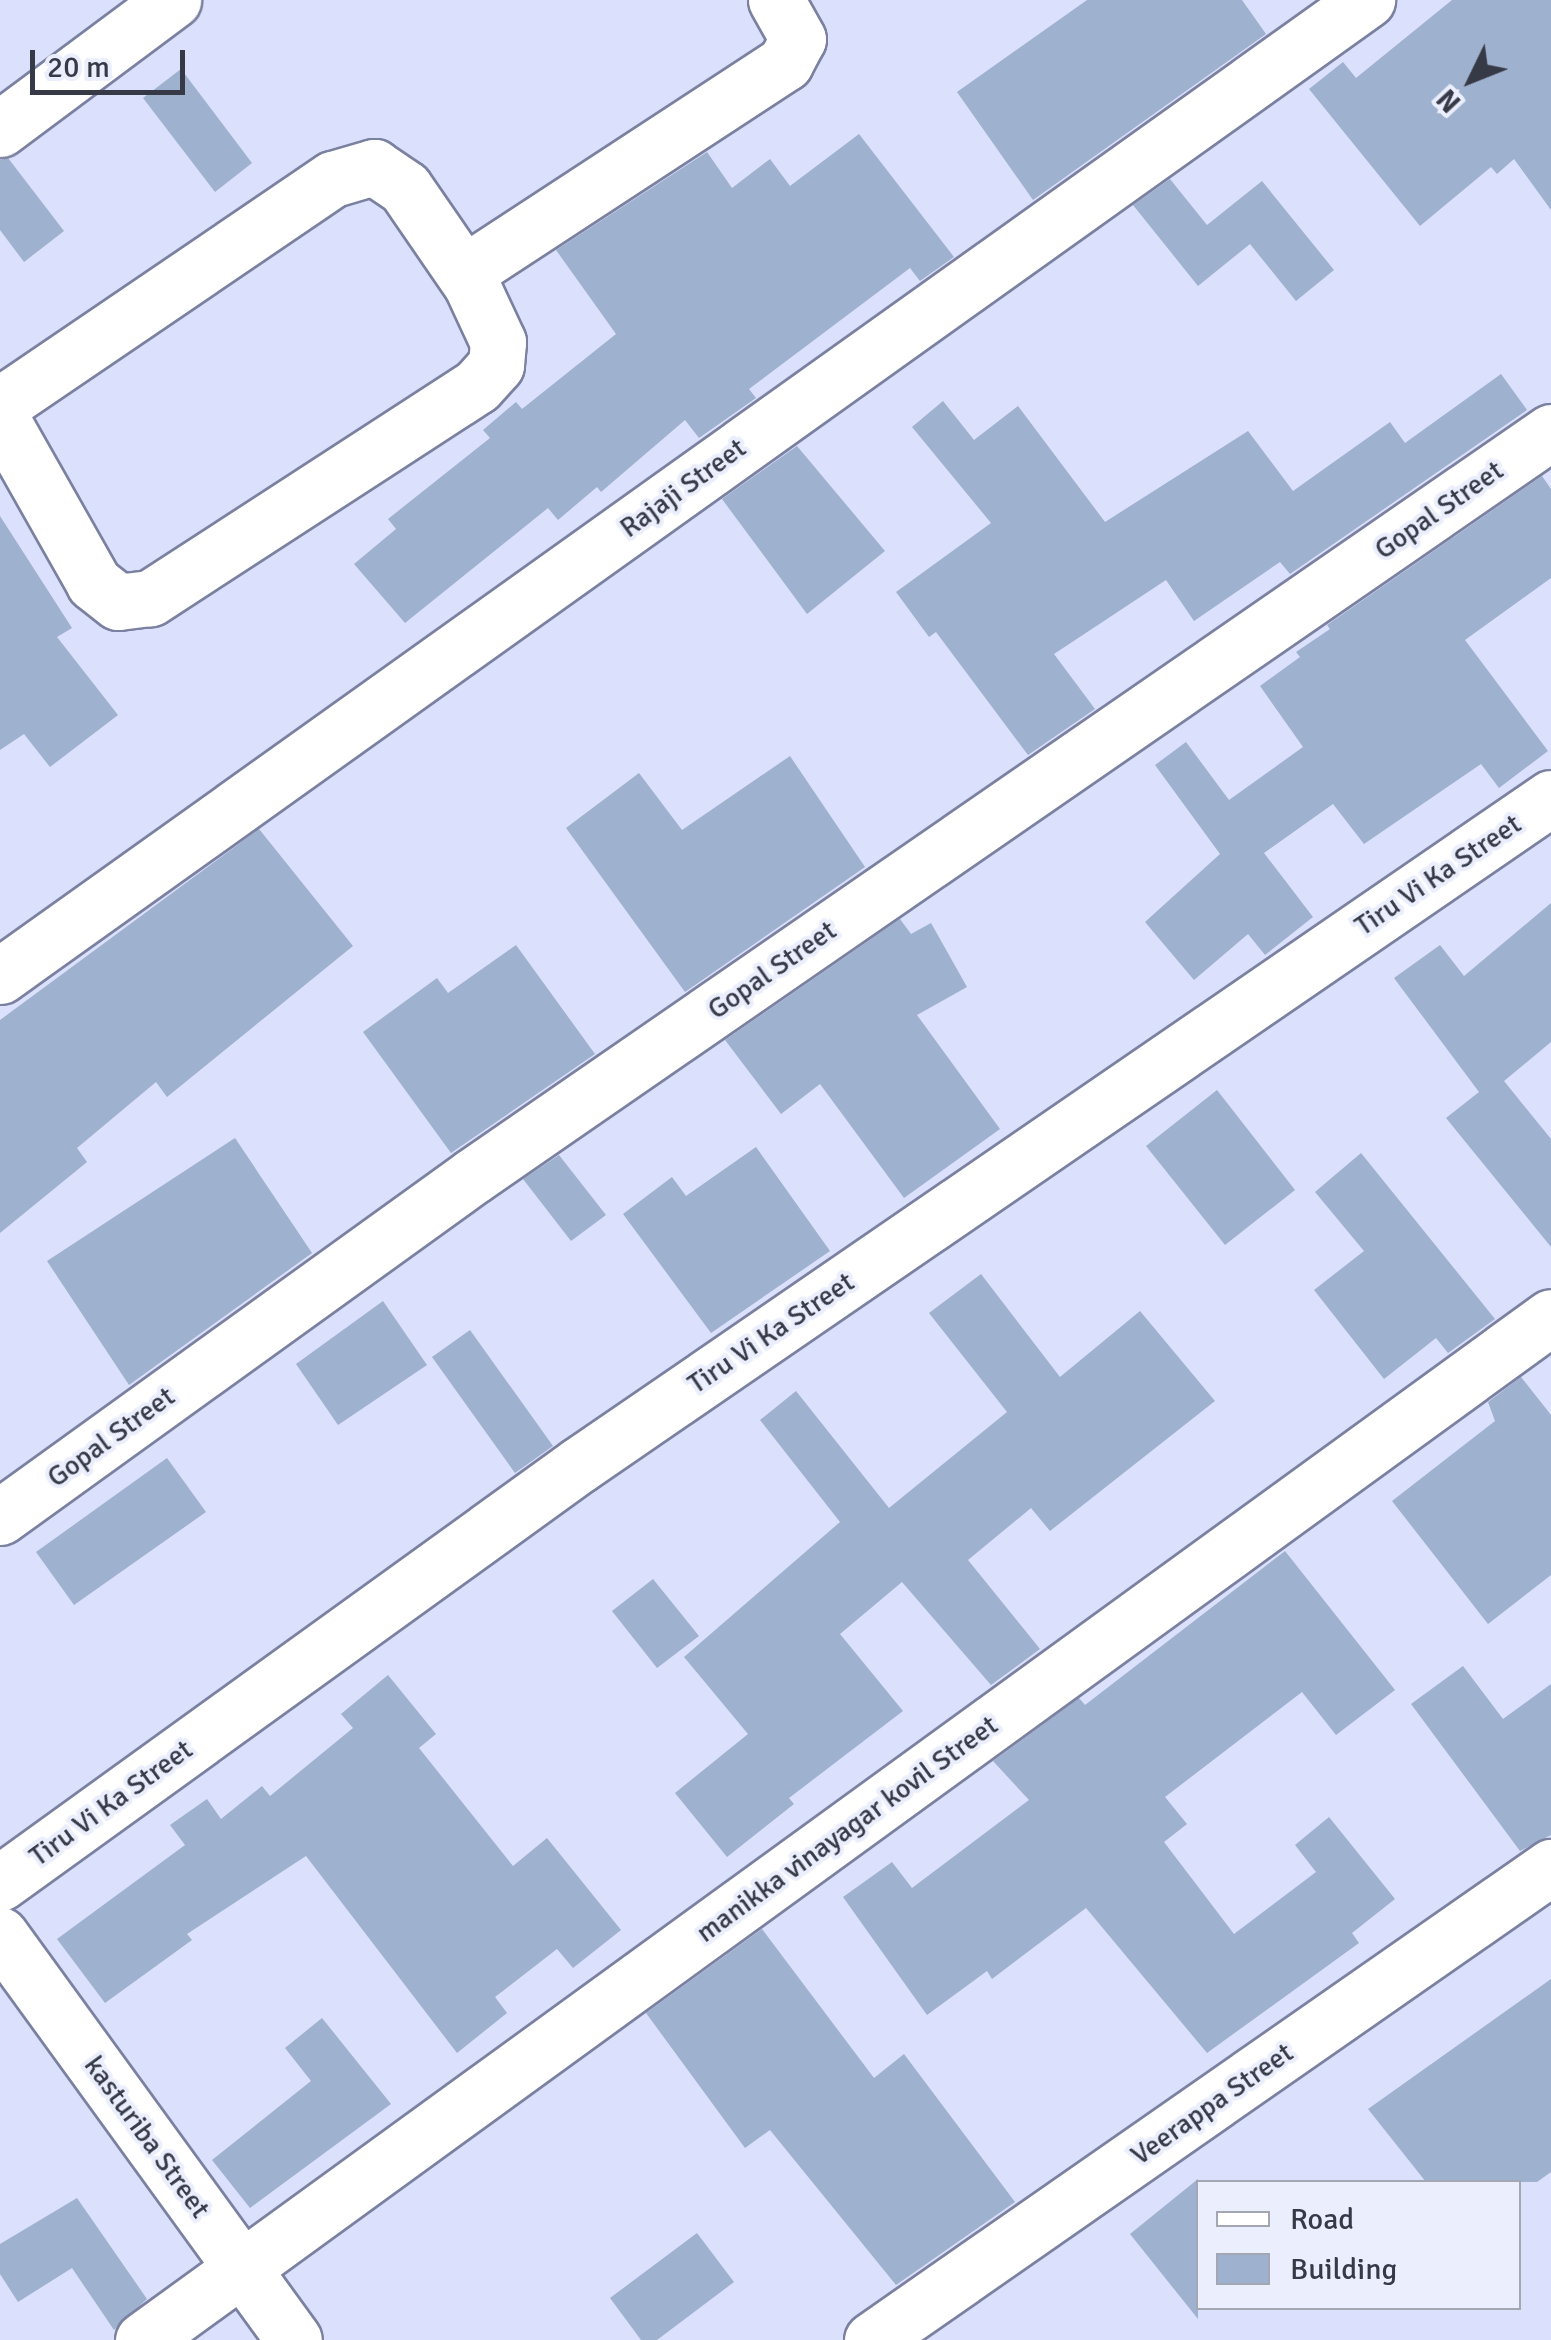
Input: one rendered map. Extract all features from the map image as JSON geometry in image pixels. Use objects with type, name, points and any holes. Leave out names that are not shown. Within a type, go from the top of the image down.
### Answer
[{"type":"street","points":[[5,115],[173,0]]},
{"type":"street","points":[[464,273],[784,63],[798,39],[776,0]]},
{"type":"street","name":"Rajaji Street","points":[[0,976],[1367,0]]},
{"type":"street","points":[[0,404],[333,179],[374,167],[405,188],[464,273],[498,342],[496,366],[476,386],[150,598],[118,602],[94,583],[0,417]]},
{"type":"street","name":"Gopal Street","points":[[0,1517],[473,1176],[1551,432]]},
{"type":"street","name":"Tiru Vi Ka Street","points":[[0,1883],[579,1465],[1551,798]]},
{"type":"street","name":"manikka vinayagar kovil Street","points":[[142,2340],[1551,1317]]},
{"type":"street","name":"Veerappa Street","points":[[872,2340],[1551,1867]]},
{"type":"street","name":"kasturiba Street","points":[[0,1935],[294,2340]]},
{"type":"building","points":[[1087,0],[1242,0],[1266,34],[1033,200],[957,92]]},
{"type":"building","points":[[1452,0],[1551,0],[1551,210],[1514,159],[1497,174],[1491,167],[1420,226],[1309,89],[1343,62],[1356,78]]},
{"type":"building","points":[[181,69],[252,163],[215,192],[143,98]]},
{"type":"building","points":[[859,134],[954,257],[920,281],[910,268],[749,389],[756,398],[699,438],[685,420],[601,492],[597,487],[558,520],[548,508],[405,623],[354,564],[396,529],[388,519],[490,438],[483,430],[516,402],[522,409],[616,334],[556,250],[707,152],[732,188],[770,159],[790,186]]},
{"type":"building","points":[[8,158],[64,231],[24,262],[0,230],[0,160]]},
{"type":"building","points":[[1170,179],[1207,225],[1262,181],[1334,270],[1296,301],[1250,244],[1198,286],[1133,205]]},
{"type":"building","points":[[1501,374],[1527,410],[1290,574],[1280,562],[1194,621],[1166,580],[1054,654],[1095,709],[1028,755],[936,632],[929,637],[896,592],[991,523],[912,427],[943,401],[974,440],[1018,406],[1105,522],[1248,431],[1293,491],[1390,422],[1405,443]]},
{"type":"building","points":[[797,446],[885,551],[807,614],[722,499]]},
{"type":"building","points":[[1542,476],[1551,489],[1551,578],[1465,640],[1548,751],[1499,788],[1481,764],[1364,844],[1333,804],[1264,853],[1313,917],[1265,955],[1248,934],[1194,980],[1145,922],[1220,854],[1155,765],[1186,742],[1229,800],[1303,747],[1260,686],[1300,657],[1296,652],[1330,629],[1327,625]]},
{"type":"building","points":[[0,516],[72,628],[57,637],[118,715],[50,767],[24,734],[0,750]]},
{"type":"building","points":[[790,756],[865,867],[685,992],[566,828],[639,773],[682,830]]},
{"type":"building","points":[[259,829],[353,946],[167,1097],[156,1082],[77,1148],[87,1162],[0,1233],[0,1020]]},
{"type":"building","points":[[1551,903],[1551,1042],[1504,1081],[1551,1139],[1551,1247],[1446,1118],[1479,1092],[1394,978],[1440,945],[1464,976]]},
{"type":"building","points":[[900,919],[911,934],[931,923],[967,987],[917,1015],[1000,1129],[904,1198],[820,1084],[781,1114],[725,1040]]},
{"type":"building","points":[[516,945],[595,1054],[451,1153],[363,1032],[437,978],[448,993]]},
{"type":"building","points":[[1217,1090],[1295,1190],[1225,1245],[1146,1146]]},
{"type":"building","points":[[235,1138],[312,1253],[129,1385],[47,1261]]},
{"type":"building","points":[[756,1147],[830,1251],[711,1333],[623,1214],[672,1177],[686,1196]]},
{"type":"building","points":[[1361,1153],[1495,1319],[1448,1353],[1436,1338],[1384,1379],[1314,1290],[1364,1251],[1315,1192]]},
{"type":"building","points":[[559,1155],[606,1215],[571,1241],[523,1179]]},
{"type":"building","points":[[981,1274],[1060,1377],[1140,1311],[1215,1401],[1050,1531],[1031,1508],[968,1560],[1040,1649],[991,1685],[902,1582],[840,1634],[903,1711],[789,1798],[794,1804],[727,1857],[675,1793],[748,1734],[684,1657],[840,1522],[760,1420],[796,1391],[889,1508],[1007,1412],[929,1313]]},
{"type":"building","points":[[383,1301],[427,1365],[338,1425],[296,1364]]},
{"type":"building","points":[[470,1330],[553,1446],[515,1473],[432,1357]]},
{"type":"building","points":[[1521,1377],[1551,1415],[1551,1575],[1488,1624],[1392,1501],[1495,1421],[1488,1402]]},
{"type":"building","points":[[167,1458],[206,1512],[74,1605],[36,1552]]},
{"type":"building","points":[[1285,1551],[1395,1690],[1336,1735],[1302,1692],[1165,1797],[1187,1824],[1164,1842],[1234,1934],[1316,1872],[1295,1845],[1329,1817],[1395,1899],[1352,1933],[1359,1943],[1207,2053],[1086,1908],[992,1979],[987,1971],[927,2015],[843,1897],[892,1862],[912,1888],[1029,1800],[993,1761],[1079,1698],[1085,1705]]},
{"type":"building","points":[[653,1579],[699,1636],[657,1668],[612,1611]]},
{"type":"building","points":[[1463,1666],[1503,1719],[1551,1684],[1551,1835],[1520,1851],[1411,1704]]},
{"type":"building","points":[[388,1675],[436,1734],[419,1748],[513,1866],[547,1838],[621,1930],[573,1968],[557,1949],[495,1997],[507,2013],[457,2053],[306,1856],[187,1934],[192,1940],[105,2003],[57,1939],[185,1845],[170,1825],[207,1799],[221,1819],[262,1786],[270,1796],[353,1728],[341,1714]]},
{"type":"building","points":[[762,1929],[874,2078],[904,2054],[1015,2202],[896,2285],[770,2130],[745,2148],[646,2013]]},
{"type":"building","points":[[1551,1979],[1551,2172],[1537,2182],[1424,2180],[1368,2109]]},
{"type":"building","points":[[322,2018],[391,2104],[250,2208],[212,2160],[311,2081],[285,2048]]},
{"type":"building","points":[[1196,2181],[1198,2319],[1130,2234]]},
{"type":"building","points":[[77,2198],[147,2299],[114,2330],[72,2268],[18,2302],[0,2274],[0,2244]]},
{"type":"building","points":[[697,2233],[734,2282],[657,2340],[641,2340],[610,2298]]}]
